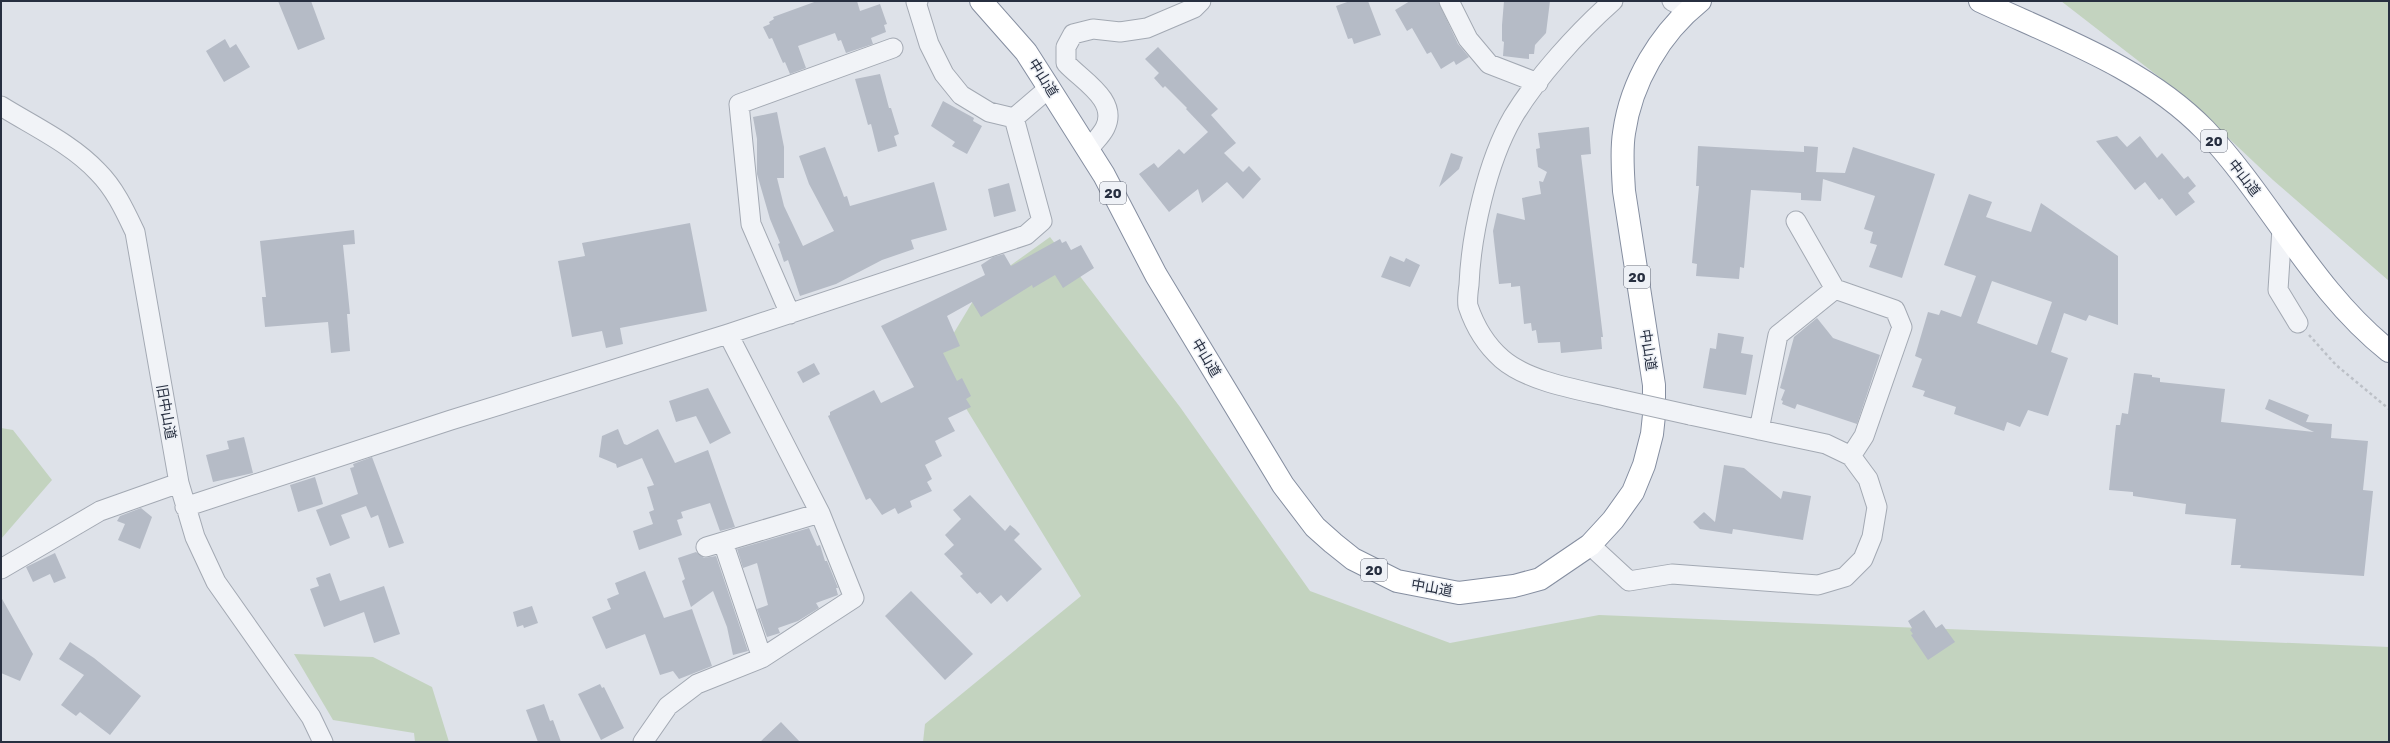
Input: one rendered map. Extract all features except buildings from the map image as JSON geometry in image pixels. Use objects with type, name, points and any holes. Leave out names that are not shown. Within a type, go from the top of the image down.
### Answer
[{"type":"highway","name":"中山道","points":[[981,1],[1026,52],[1049,88],[1088,150],[1156,274],[1283,484],[1315,526],[1353,559],[1397,581],[1416,586],[1459,593],[1482,592],[1514,586],[1540,578],[1590,545],[1613,520],[1633,492],[1644,465],[1652,434],[1654,415],[1654,385],[1624,191],[1622,161],[1624,133],[1630,104],[1640,76],[1687,4]]},
{"type":"highway","name":"中山道","points":[[1980,1],[2086,50],[2132,74],[2168,99],[2204,130],[2238,169],[2338,302],[2389,351]]},
{"type":"street","points":[[918,1],[916,2],[929,44],[944,74],[961,95],[988,112],[1014,118]]},
{"type":"street","points":[[1088,150],[1105,127],[1108,113],[1100,95],[1066,64],[1066,47],[1073,34],[1093,29],[1120,32],[1147,28],[1194,8],[1201,1]]},
{"type":"street","points":[[1449,1],[1468,39],[1489,64],[1538,83]]},
{"type":"street","points":[[1590,545],[1630,581],[1672,574],[1818,585],[1845,577],[1863,559],[1872,537],[1877,507],[1868,479],[1851,456],[1826,444],[1618,399],[1535,378],[1502,360],[1481,337],[1468,305],[1470,257],[1492,165],[1513,118],[1538,83],[1587,24],[1613,1]]},
{"type":"street","points":[[790,314],[751,224],[739,104],[893,48]]},
{"type":"street","points":[[1014,118],[1049,88]]},
{"type":"street","name":"旧中山道","points":[[1,106],[76,153],[98,172],[120,200],[135,232],[179,483],[195,538],[216,582],[311,718],[322,742]]},
{"type":"street","points":[[185,507],[451,420],[790,314],[1026,235],[1042,221],[1014,118]]},
{"type":"street","points":[[1796,221],[1835,289],[1895,310],[1902,327],[1864,436],[1851,456]]},
{"type":"street","points":[[2282,228],[2278,290],[2298,323]]},
{"type":"street","points":[[1759,430],[1778,335],[1835,289]]},
{"type":"street","points":[[643,742],[668,706],[697,684],[762,658],[854,598],[820,513],[728,334]]},
{"type":"street","points":[[1,569],[100,511],[179,483]]},
{"type":"street","points":[[762,658],[715,545],[820,513]]},
{"type":"path","points":[[2298,323],[2336,365],[2389,409]]},
{"type":"green space","points":[[2061,1],[2389,1],[2389,281],[2273,180],[2185,97]]},
{"type":"green space","points":[[1050,237],[1180,407],[1310,591],[1450,643],[1599,615],[2389,647],[2389,742],[923,742],[925,724],[1081,596],[937,361],[982,286]]},
{"type":"green space","points":[[1,428],[13,430],[52,480],[1,539]]},
{"type":"green space","points":[[294,654],[373,657],[432,687],[449,742],[415,742],[414,733],[333,720]]}]
